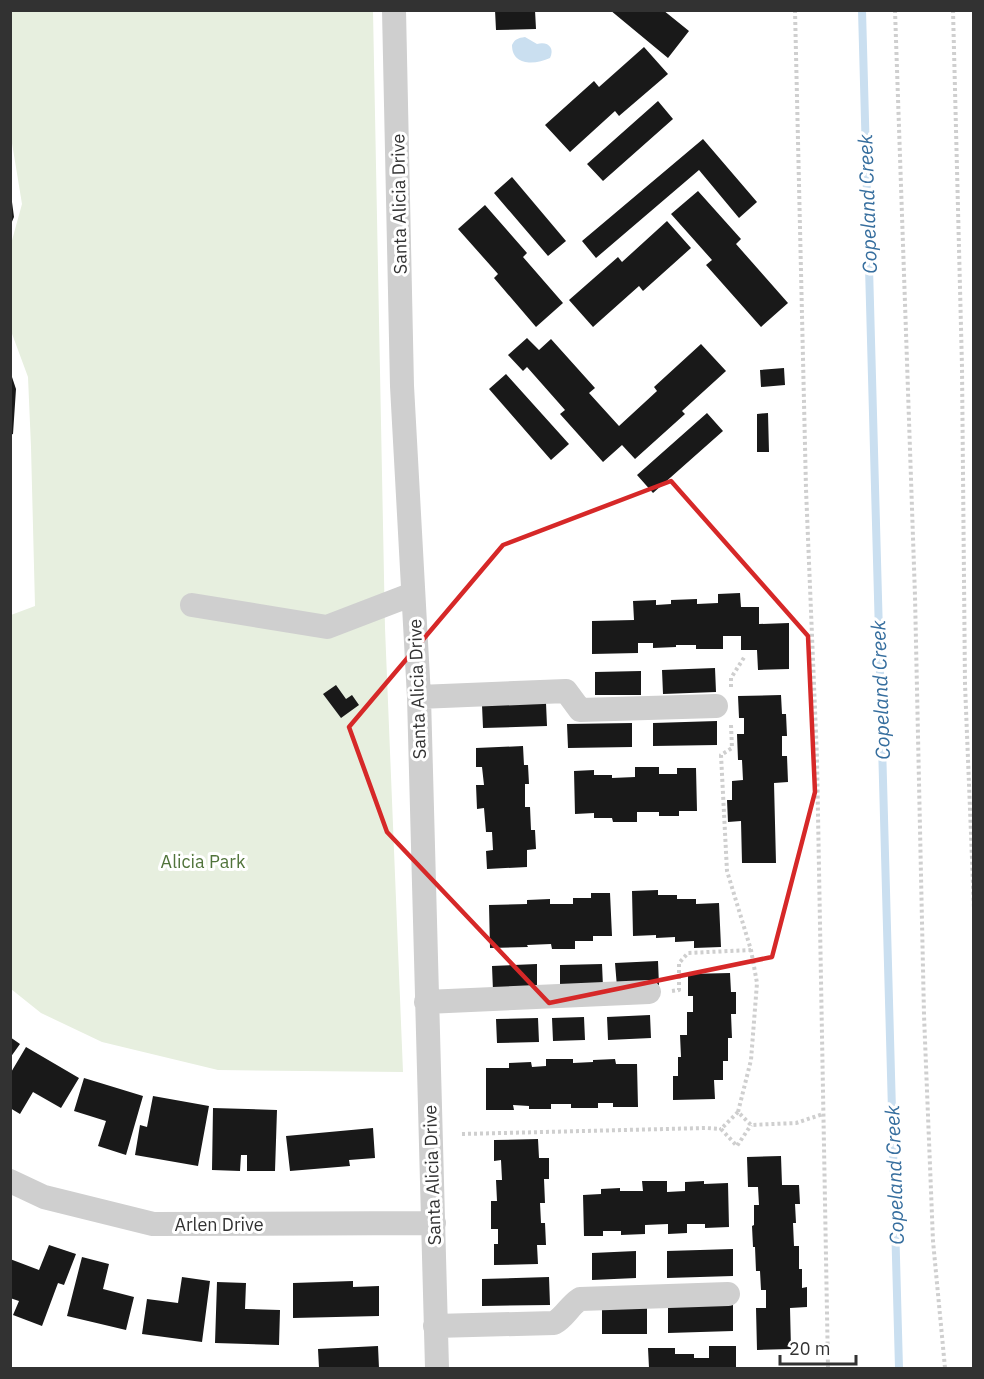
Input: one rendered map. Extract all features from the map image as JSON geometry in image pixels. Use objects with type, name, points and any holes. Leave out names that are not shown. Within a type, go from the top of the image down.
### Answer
[{"type":"street","name":"Santa Alicia Drive","points":[[394,10],[402,386],[418,697],[434,1223],[436,1368]]},
{"type":"street","points":[[192,605],[327,627],[413,594]]},
{"type":"street","points":[[418,697],[566,691],[580,710],[726,705]]},
{"type":"street","points":[[426,1002],[649,992]]},
{"type":"street","name":"Arlen Drive","points":[[10,1182],[44,1197],[153,1224],[434,1223]]},
{"type":"street","points":[[435,1326],[554,1323],[580,1299],[728,1294]]},
{"type":"path","points":[[795,10],[806,489],[817,770],[828,1368]]},
{"type":"path","points":[[895,10],[914,584],[924,1015],[933,1240],[945,1368]]},
{"type":"path","points":[[953,10],[962,367],[965,684],[974,909]]},
{"type":"path","points":[[721,1129],[738,1112],[751,1060],[756,983],[751,950],[727,871],[721,755],[732,748],[726,705],[731,678],[745,656]]},
{"type":"path","points":[[649,992],[679,990],[679,963],[688,953],[751,950]]},
{"type":"path","points":[[738,1112],[751,1125],[796,1123],[823,1114]]},
{"type":"path","points":[[462,1134],[706,1128],[721,1129],[737,1146],[751,1125]]},
{"type":"highlighted area","points":[[671,481],[808,636],[815,792],[772,957],[549,1003],[387,832],[349,727],[503,545]]},
{"type":"green space","name":"Alicia Park","points":[[11,11],[373,11],[385,628],[403,1072],[218,1070],[102,1042],[41,1013],[11,989],[11,615],[35,606],[28,377],[11,331],[11,244],[22,204],[11,137]]},
{"type":"water","points":[[525,37],[537,44],[550,46],[552,51],[550,58],[538,62],[525,62],[516,57],[512,45],[517,39]]},
{"type":"building","points":[[495,10],[535,10],[536,29],[496,30]]},
{"type":"building","points":[[610,10],[663,10],[689,31],[668,58]]},
{"type":"building","points":[[644,47],[668,74],[619,116],[615,111],[570,152],[545,125],[594,81],[599,87]]},
{"type":"building","points":[[658,101],[673,119],[603,181],[587,164]]},
{"type":"building","points":[[703,139],[757,202],[739,218],[699,170],[596,258],[582,241]]},
{"type":"building","points":[[512,177],[566,241],[548,256],[494,193]]},
{"type":"building","points":[[698,191],[741,239],[736,244],[788,303],[761,327],[706,265],[712,260],[671,214]]},
{"type":"building","points":[[10,202],[12,202],[14,217],[11,224]]},
{"type":"building","points":[[485,205],[527,253],[523,257],[563,303],[536,327],[494,278],[498,274],[458,229]]},
{"type":"building","points":[[667,221],[691,248],[643,291],[639,286],[593,327],[569,300],[618,257],[622,262]]},
{"type":"building","points":[[527,338],[539,350],[551,339],[595,388],[589,393],[619,426],[657,391],[654,387],[701,344],[726,371],[682,411],[685,414],[635,459],[622,445],[603,462],[560,414],[565,410],[527,367],[523,371],[508,355]]},
{"type":"building","points":[[784,368],[785,385],[761,387],[760,370]]},
{"type":"building","points":[[11,374],[16,389],[13,434],[10,435]]},
{"type":"building","points":[[506,374],[569,444],[551,460],[489,389]]},
{"type":"building","points":[[707,413],[723,431],[653,493],[637,475]]},
{"type":"building","points":[[768,413],[769,452],[757,452],[757,414]]},
{"type":"building","points":[[740,593],[741,607],[759,607],[759,624],[789,623],[789,669],[758,670],[757,650],[741,650],[741,636],[723,636],[723,649],[696,649],[696,645],[653,648],[653,643],[638,643],[638,653],[592,654],[592,621],[634,620],[633,601],[656,600],[656,605],[671,604],[671,600],[697,599],[697,604],[718,603],[718,594]]},
{"type":"building","points":[[715,668],[716,692],[663,694],[662,670]]},
{"type":"building","points":[[641,671],[641,695],[595,695],[595,672]]},
{"type":"building","points":[[336,685],[346,699],[352,695],[359,705],[341,718],[323,694]]},
{"type":"building","points":[[781,695],[782,714],[786,714],[787,736],[782,736],[782,756],[787,756],[788,782],[774,783],[776,863],[742,863],[741,821],[728,822],[727,800],[732,800],[732,781],[743,780],[742,760],[738,760],[737,734],[744,734],[744,718],[739,718],[738,696]]},
{"type":"building","points":[[546,703],[547,726],[483,728],[482,705]]},
{"type":"building","points":[[717,721],[717,745],[653,746],[653,723]]},
{"type":"building","points":[[632,723],[632,747],[568,748],[567,724]]},
{"type":"building","points":[[523,746],[524,765],[528,765],[529,784],[525,784],[525,807],[530,807],[531,830],[535,830],[536,849],[527,850],[527,867],[487,869],[486,851],[493,850],[492,832],[486,832],[484,808],[477,809],[476,785],[484,785],[482,767],[476,767],[476,748]]},
{"type":"building","points":[[635,767],[659,767],[659,774],[677,774],[677,768],[696,768],[697,811],[679,811],[679,816],[659,816],[659,812],[637,812],[637,822],[613,822],[612,818],[594,818],[594,813],[575,814],[574,771],[594,770],[594,775],[612,775],[612,778],[635,777]]},
{"type":"building","points":[[658,890],[658,895],[677,895],[677,899],[696,899],[696,904],[719,903],[721,947],[694,948],[694,941],[675,942],[675,937],[633,936],[632,891]]},
{"type":"building","points":[[591,893],[610,893],[612,936],[593,936],[593,941],[575,941],[575,949],[552,949],[551,944],[490,948],[489,905],[527,904],[527,900],[550,899],[550,904],[573,904],[573,898],[591,898]]},
{"type":"building","points":[[658,961],[659,985],[617,987],[615,963]]},
{"type":"building","points":[[537,964],[537,989],[493,991],[492,966]]},
{"type":"building","points":[[602,964],[603,987],[560,988],[560,965]]},
{"type":"building","points":[[730,973],[731,992],[736,992],[736,1014],[731,1014],[732,1038],[728,1038],[728,1061],[723,1061],[723,1080],[714,1080],[715,1099],[673,1100],[673,1076],[678,1076],[678,1057],[681,1057],[680,1035],[687,1035],[687,1012],[693,1012],[693,996],[688,996],[688,974]]},
{"type":"building","points":[[650,1015],[651,1038],[608,1040],[607,1017]]},
{"type":"building","points":[[584,1017],[585,1040],[553,1041],[552,1018]]},
{"type":"building","points":[[538,1018],[539,1042],[497,1043],[496,1019]]},
{"type":"building","points":[[10,1037],[20,1044],[10,1058]]},
{"type":"building","points":[[26,1047],[79,1078],[61,1108],[33,1092],[20,1114],[10,1108],[10,1074]]},
{"type":"building","points":[[546,1059],[573,1059],[573,1063],[615,1059],[616,1064],[637,1064],[638,1107],[613,1107],[613,1103],[598,1103],[598,1108],[571,1108],[571,1104],[551,1104],[551,1109],[529,1109],[529,1106],[513,1105],[514,1110],[486,1110],[486,1068],[509,1068],[509,1063],[531,1062],[532,1067],[546,1066]]},
{"type":"building","points":[[84,1078],[143,1096],[126,1155],[98,1146],[106,1121],[74,1111]]},
{"type":"building","points":[[153,1096],[209,1106],[198,1166],[135,1155],[140,1125],[147,1127]]},
{"type":"building","points":[[213,1108],[277,1110],[275,1171],[247,1171],[247,1155],[241,1155],[240,1171],[212,1170]]},
{"type":"building","points":[[373,1128],[375,1158],[349,1160],[350,1166],[290,1171],[286,1136]]},
{"type":"building","points":[[538,1139],[539,1158],[549,1158],[549,1179],[544,1179],[545,1203],[540,1203],[541,1223],[545,1223],[546,1245],[537,1245],[538,1264],[494,1265],[494,1244],[498,1244],[498,1229],[491,1229],[491,1201],[497,1201],[496,1180],[502,1180],[501,1160],[494,1161],[494,1140]]},
{"type":"building","points":[[781,1156],[782,1185],[799,1185],[800,1204],[795,1204],[796,1223],[793,1223],[794,1246],[799,1246],[799,1269],[802,1269],[802,1288],[807,1287],[807,1307],[790,1308],[791,1349],[757,1350],[756,1308],[766,1308],[766,1290],[761,1290],[760,1271],[756,1271],[752,1226],[754,1225],[754,1205],[759,1205],[758,1187],[748,1187],[747,1157]]},
{"type":"building","points":[[642,1181],[667,1181],[667,1192],[685,1191],[685,1182],[728,1183],[729,1227],[705,1228],[705,1224],[687,1224],[687,1233],[668,1234],[668,1224],[645,1225],[645,1234],[621,1235],[621,1231],[603,1231],[603,1236],[584,1236],[583,1195],[601,1194],[601,1189],[620,1188],[620,1191],[643,1191]]},
{"type":"building","points":[[49,1245],[76,1254],[64,1285],[58,1283],[42,1326],[13,1315],[19,1301],[10,1298],[10,1259],[39,1270]]},
{"type":"building","points":[[733,1249],[733,1276],[667,1278],[667,1251]]},
{"type":"building","points":[[636,1251],[636,1278],[592,1280],[592,1253]]},
{"type":"building","points":[[82,1257],[109,1264],[103,1289],[134,1297],[126,1330],[67,1316]]},
{"type":"building","points":[[182,1277],[210,1281],[202,1342],[142,1334],[147,1299],[178,1303]]},
{"type":"building","points":[[549,1277],[550,1305],[482,1306],[482,1279]]},
{"type":"building","points":[[353,1281],[353,1287],[379,1286],[379,1316],[293,1318],[293,1283]]},
{"type":"building","points":[[217,1282],[246,1283],[245,1309],[280,1310],[279,1345],[215,1343]]},
{"type":"building","points":[[733,1304],[733,1331],[668,1333],[668,1305]]},
{"type":"building","points":[[602,1307],[647,1307],[647,1334],[602,1334]]},
{"type":"building","points":[[378,1346],[379,1368],[319,1368],[318,1349]]},
{"type":"building","points":[[709,1346],[736,1346],[736,1368],[649,1368],[648,1348],[675,1348],[675,1354],[694,1354],[694,1358],[709,1358]]},
{"type":"waterway","name":"Copeland Creek","points":[[862,10],[899,1368]]}]
